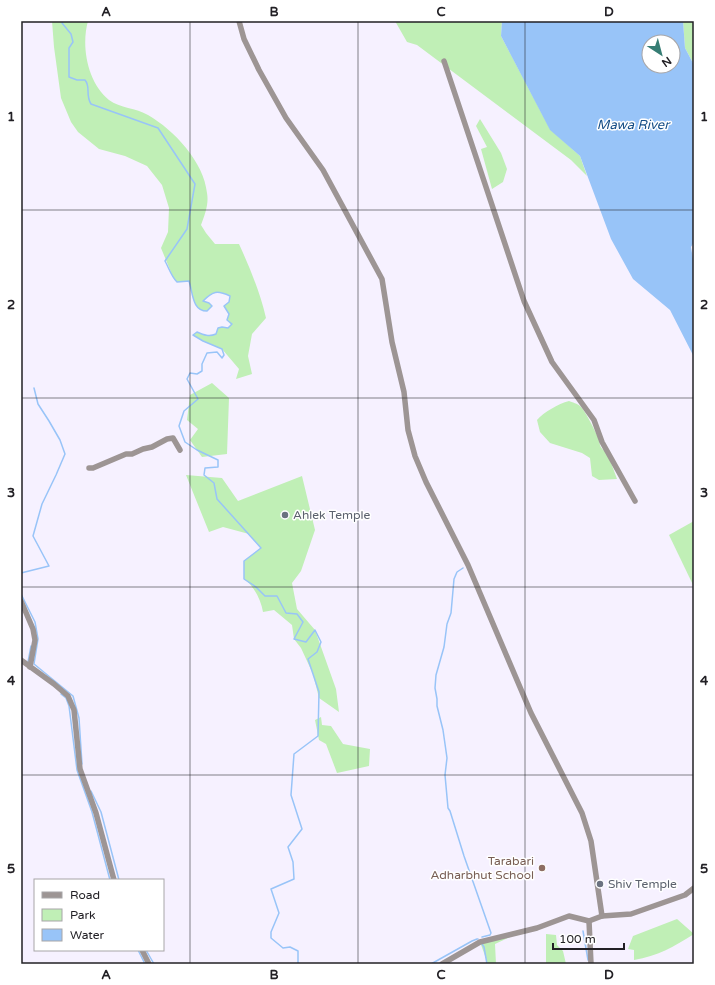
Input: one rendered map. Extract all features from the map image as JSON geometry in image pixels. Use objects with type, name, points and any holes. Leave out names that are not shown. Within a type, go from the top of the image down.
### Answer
[{"type":"street","points":[[239,21],[244,39],[258,70],[286,118],[323,170],[382,279],[392,342],[404,392],[408,430],[415,456],[426,482],[468,565],[502,648],[531,713],[582,813],[591,841],[602,916]]},
{"type":"street","points":[[444,61],[524,301],[552,362],[594,420],[602,442],[635,501]]},
{"type":"street","points":[[89,468],[93,468],[126,454],[132,454],[152,447],[167,439],[173,438],[180,450]]},
{"type":"street","points":[[21,601],[33,629],[35,640],[30,667]]},
{"type":"street","points":[[21,660],[68,696],[74,710],[80,770],[96,813],[114,879]]},
{"type":"street","points":[[442,964],[480,942],[537,928],[569,916],[589,921],[602,916],[631,914],[685,895],[694,888]]},
{"type":"street","points":[[589,921],[591,964]]},
{"type":"street","points":[[142,951],[149,964]]},
{"type":"green space","points":[[52,21],[88,21],[85,41],[88,63],[95,84],[101,92],[113,103],[148,115],[158,121],[177,138],[194,159],[205,181],[207,197],[206,209],[201,225],[215,244],[239,244],[264,308],[266,318],[252,334],[248,356],[252,374],[236,379],[239,369],[222,349],[193,335],[197,332],[206,335],[213,335],[216,334],[218,328],[228,328],[231,325],[227,320],[229,314],[224,306],[229,302],[230,296],[222,293],[216,293],[209,296],[203,301],[212,306],[207,311],[202,310],[196,305],[189,281],[177,282],[173,277],[161,248],[168,232],[169,208],[162,185],[147,166],[125,156],[99,149],[78,132],[71,122],[61,98]]},
{"type":"green space","points":[[395,21],[502,21],[501,36],[550,129],[580,156],[587,176],[571,160],[417,45],[407,42]]},
{"type":"green space","points":[[683,21],[694,21],[694,65],[685,48]]},
{"type":"green space","points":[[480,119],[501,153],[507,169],[503,182],[492,189],[481,149],[487,147],[476,126]]},
{"type":"green space","points":[[212,383],[229,398],[227,454],[202,457],[190,440],[198,429],[187,420],[190,395]]},
{"type":"green space","points":[[569,401],[579,405],[590,421],[598,437],[601,448],[607,452],[617,479],[599,480],[592,476],[590,458],[582,453],[550,443],[540,432],[537,420],[543,414],[560,404]]},
{"type":"green space","points":[[186,475],[222,478],[238,501],[302,476],[315,530],[301,571],[292,583],[297,609],[315,630],[336,689],[339,712],[319,698],[313,674],[301,648],[294,639],[292,625],[274,610],[263,612],[261,603],[251,585],[244,579],[244,561],[261,548],[249,534],[223,527],[209,532]]},
{"type":"green space","points":[[694,521],[694,587],[669,535]]},
{"type":"green space","points":[[321,717],[322,725],[331,726],[343,744],[370,749],[369,766],[337,773],[326,744],[319,740],[315,720]]},
{"type":"green space","points":[[677,919],[694,934],[665,950],[651,956],[634,960],[634,950],[628,949],[633,936]]},
{"type":"green space","points":[[521,932],[495,944],[496,964],[488,964],[480,942]]},
{"type":"green space","points":[[546,934],[556,935],[557,945],[563,951],[566,964],[543,964],[546,963]]},
{"type":"water","name":"Mawa River","points":[[502,21],[683,21],[685,48],[694,65],[694,242],[691,247],[694,265],[694,357],[670,310],[633,279],[611,239],[580,156],[550,130],[501,36]]},
{"type":"waterway","points":[[63,21],[62,23],[71,34],[73,42],[69,48],[69,77],[77,80],[85,80],[88,85],[88,97],[91,104],[158,128],[195,184],[187,229],[165,261],[177,282],[189,281],[194,300],[198,308],[207,311],[212,306],[203,301],[215,292],[230,296],[229,302],[224,306],[229,314],[227,320],[232,324],[228,328],[218,328],[216,334],[213,335],[206,335],[197,332],[193,335],[222,349],[224,355],[222,358],[217,352],[207,353],[202,364],[202,371],[197,374],[190,373],[187,379],[198,399],[184,411],[179,426],[185,442],[197,450],[218,460],[218,467],[205,468],[204,475],[214,483],[217,499],[261,548],[244,561],[244,579],[256,587],[265,596],[277,596],[286,613],[297,614],[303,622],[294,639],[306,642],[315,630],[321,642],[317,652],[308,659],[319,692],[318,736],[294,754],[291,795],[302,829],[288,847],[293,862],[294,879],[271,889],[279,913],[271,932],[271,938],[283,948],[290,947],[298,951],[298,964]]},
{"type":"waterway","points":[[21,573],[49,566],[33,536],[42,504],[65,454],[60,440],[38,404],[34,388]]},
{"type":"waterway","points":[[463,568],[457,572],[454,579],[451,613],[447,624],[444,647],[436,675],[435,688],[447,758],[445,775],[448,808],[491,933],[490,935],[482,937]]},
{"type":"waterway","points":[[21,594],[35,622],[38,639],[34,664],[73,696],[79,718],[82,764]]},
{"type":"waterway","points":[[28,662],[31,646]]},
{"type":"waterway","points":[[61,694],[66,698],[69,706],[77,770],[92,812],[110,879]]},
{"type":"waterway","points":[[91,791],[101,812],[119,879]]},
{"type":"waterway","points":[[583,931],[588,960]]},
{"type":"waterway","points":[[431,964],[478,939]]},
{"type":"waterway","points":[[482,944],[484,947],[487,964]]},
{"type":"waterway","points":[[138,951],[145,964]]},
{"type":"waterway","points":[[147,951],[154,964]]},
{"type":"place","name":"Ahlek Temple","points":[[285,515]]},
{"type":"place","name":"Tarabari Adharbhut School","points":[[542,868]]},
{"type":"place","name":"Shiv Temple","points":[[600,884]]}]
